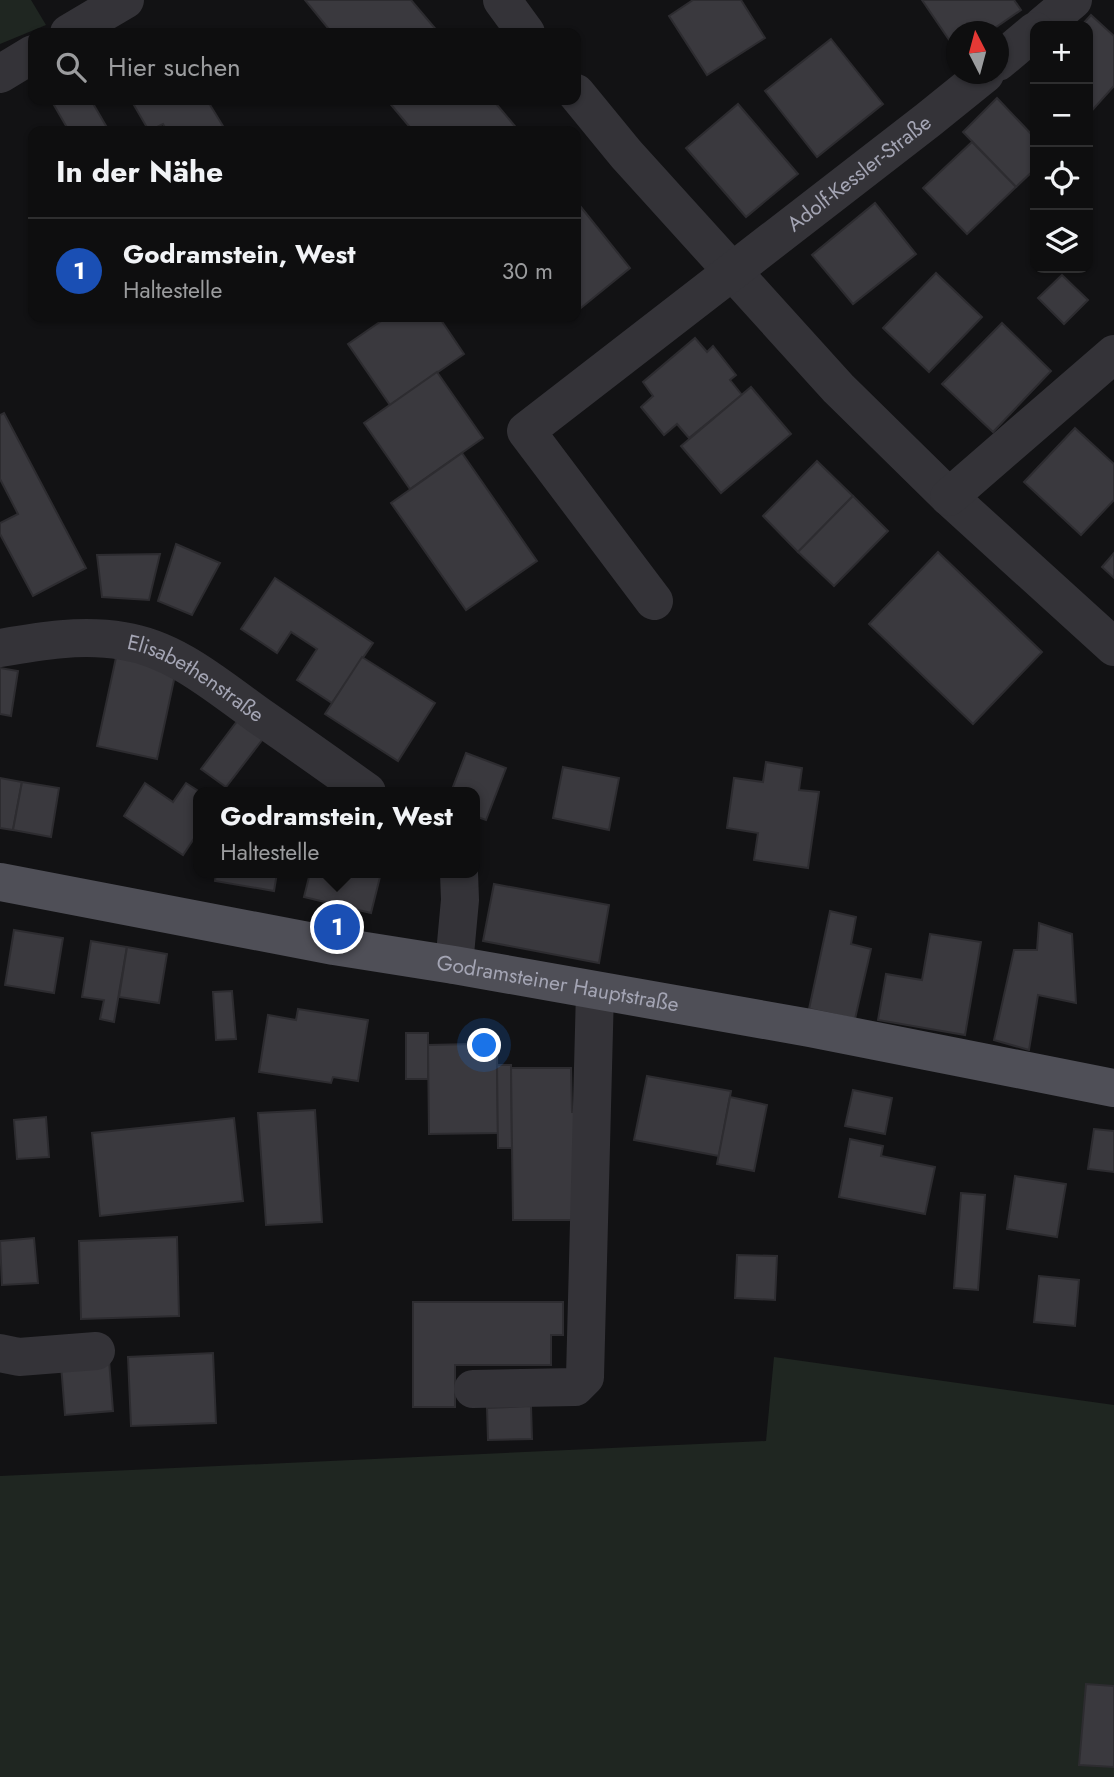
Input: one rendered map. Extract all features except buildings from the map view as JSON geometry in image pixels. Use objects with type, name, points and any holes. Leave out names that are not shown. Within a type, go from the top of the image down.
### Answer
[{"type":"main road","name":"Godramsteiner Hauptstraße","points":[[0,882],[334,946],[810,1028],[1114,1088]]},
{"type":"street","points":[[77,28],[125,0]]},
{"type":"street","points":[[502,0],[522,28]]},
{"type":"street","points":[[1048,21],[1073,0]]},
{"type":"street","points":[[1009,54],[1030,36]]},
{"type":"street","points":[[0,74],[28,57]]},
{"type":"street","name":"Adolf-Kessler-Straße","points":[[654,601],[526,431],[973,84]]},
{"type":"street","points":[[581,99],[626,154],[838,388],[949,497],[1114,647]]},
{"type":"street","points":[[949,497],[1114,354]]},
{"type":"street","name":"Elisabethenstraße","points":[[0,648],[96,638],[125,641],[152,648],[188,665],[360,787]]},
{"type":"street","points":[[454,965],[460,900],[459,878]]},
{"type":"street","points":[[473,1390],[575,1387],[585,1377],[596,991]]},
{"type":"street","points":[[0,1353],[19,1357],[96,1351]]},
{"type":"shaded area","points":[[0,0],[31,0],[46,25],[28,28],[28,32],[0,44]]},
{"type":"shaded area","points":[[774,1357],[1114,1405],[1114,1777],[0,1777],[0,1476],[766,1441]]},
{"type":"place","name":"Godramstein, West","points":[[337,927]]}]
